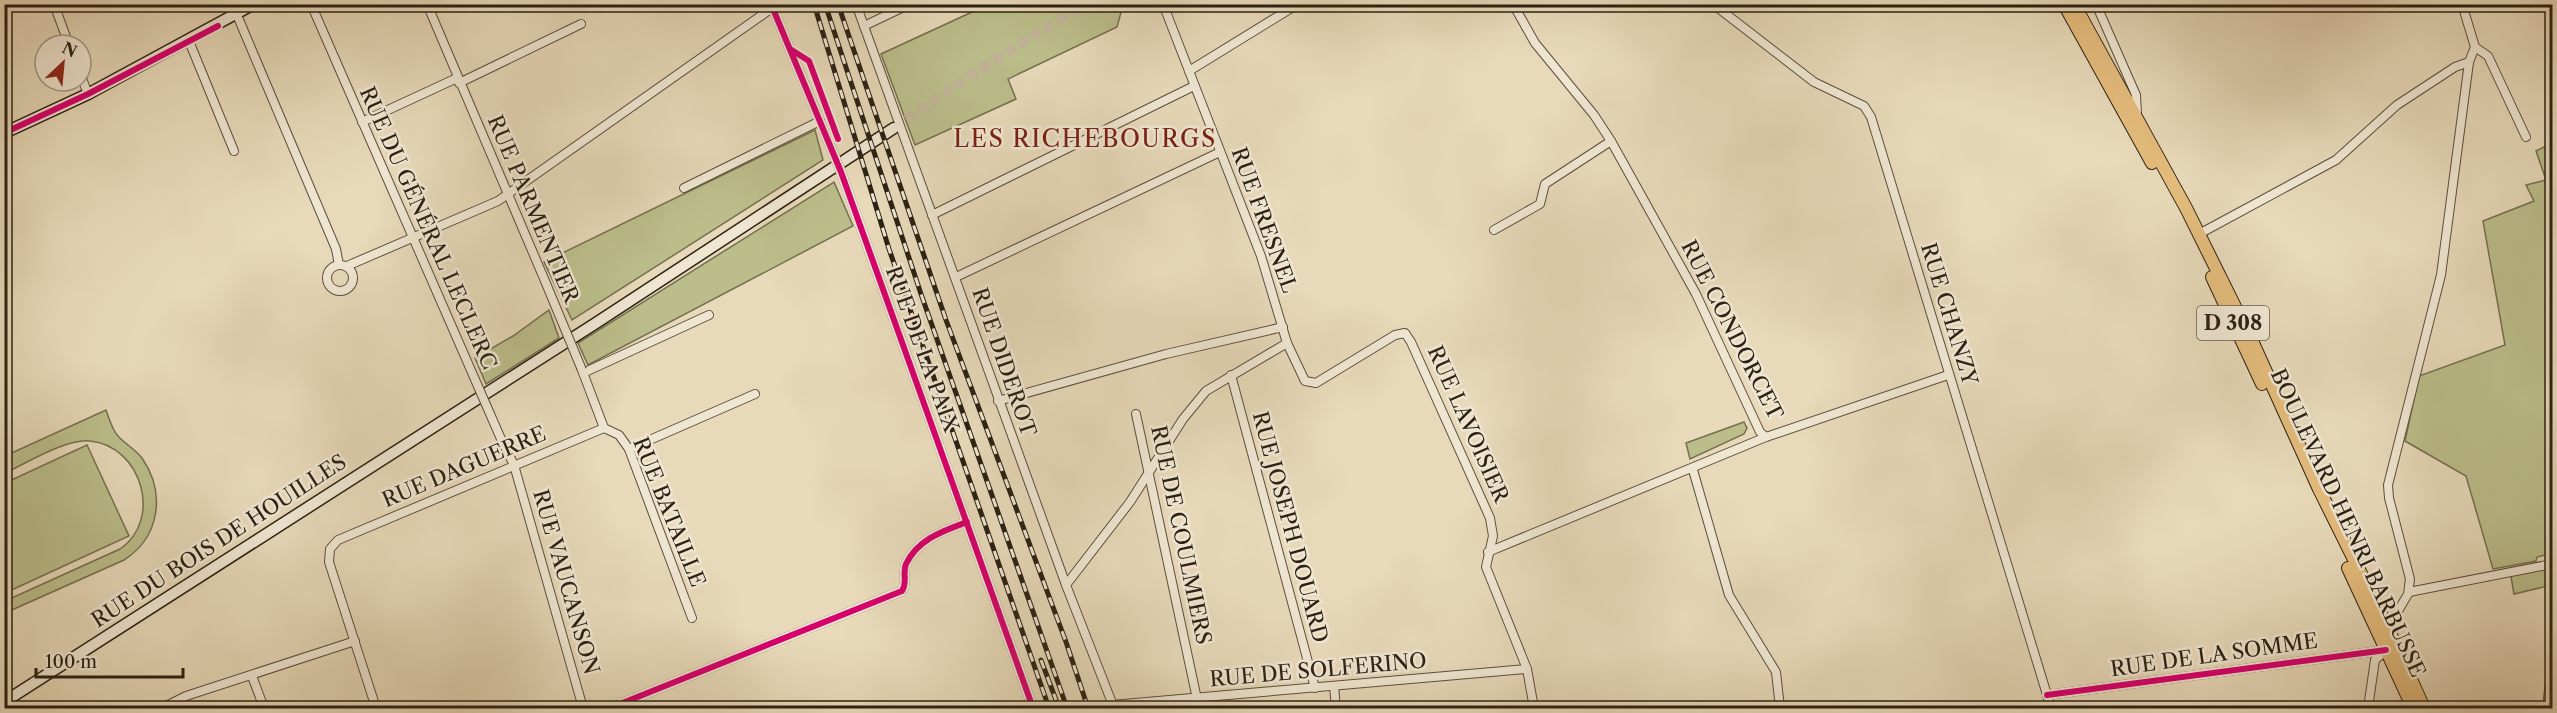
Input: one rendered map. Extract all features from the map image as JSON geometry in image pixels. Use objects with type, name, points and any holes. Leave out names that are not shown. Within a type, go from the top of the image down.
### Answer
[{"type":"main road","points":[[4,134],[88,94],[254,4]]},
{"type":"main road","name":"BOULEVARD HENRI BARBUSSE","points":[[2064,4],[2108,88],[2189,230],[2414,708]]},
{"type":"main road","name":"BOULEVARD HENRI BARBUSSE","points":[[2074,4],[2199,234],[2253,343],[2319,489],[2388,628],[2424,708]]},
{"type":"main road","name":"RUE DU BOIS DE HOUILLES","points":[[4,702],[596,323],[894,128]]},
{"type":"main road","points":[[2386,650],[2388,628]]},
{"type":"street","points":[[54,4],[65,33]]},
{"type":"street","name":"RUE DU GÉNÉRAL LECLERC","points":[[311,4],[412,238],[514,465]]},
{"type":"street","name":"RUE PARMENTIER","points":[[427,4],[545,281],[604,428]]},
{"type":"street","name":"RUE DIDEROT","points":[[856,4],[956,277],[998,401],[1113,707]]},
{"type":"street","points":[[864,26],[910,4]]},
{"type":"street","name":"RUE FRESNEL","points":[[1163,4],[1261,256],[1287,343],[1305,381]]},
{"type":"street","points":[[1189,71],[1298,4]]},
{"type":"street","name":"RUE CONDORCET","points":[[1488,552],[1693,470],[1766,437],[1760,432],[1696,294],[1611,141],[1594,115],[1535,43],[1513,4]]},
{"type":"street","name":"RUE CHANZY","points":[[1713,4],[1814,82],[1864,106],[1875,128],[1948,375],[2051,708]]},
{"type":"street","name":"BOULEVARD HENRI BARBUSSE","points":[[2096,4],[2136,95],[2138,122]]},
{"type":"street","points":[[2462,4],[2475,47],[2488,56],[2526,137]]},
{"type":"street","points":[[237,15],[343,266],[507,196],[771,6]]},
{"type":"street","name":"RUE DE LA PAIX","points":[[771,6],[841,172],[1033,708]]},
{"type":"street","points":[[362,122],[581,24]]},
{"type":"street","points":[[189,41],[234,151]]},
{"type":"street","points":[[2388,628],[2409,592],[2410,579],[2389,498],[2388,485],[2442,275],[2469,62],[2475,47]]},
{"type":"street","points":[[2199,234],[2336,160],[2397,105],[2455,67],[2469,62]]},
{"type":"street","points":[[932,215],[1194,86]]},
{"type":"street","points":[[684,188],[820,121]]},
{"type":"street","points":[[1494,230],[1540,204],[1545,184],[1611,141]]},
{"type":"street","points":[[956,277],[1220,152]]},
{"type":"street","points":[[582,371],[709,315]]},
{"type":"street","points":[[998,401],[1166,354],[1283,327]]},
{"type":"street","name":"RUE LAVOISIER","points":[[1305,381],[1316,383],[1395,334],[1405,333],[1490,518],[1493,537],[1486,567],[1527,669],[1534,708]]},
{"type":"street","points":[[1066,585],[1130,502],[1183,419],[1206,391],[1287,343]]},
{"type":"street","name":"RUE JOSEPH DOUARD","points":[[1231,375],[1315,688]]},
{"type":"street","points":[[1766,437],[1948,375]]},
{"type":"street","points":[[629,449],[755,394]]},
{"type":"street","name":"RUE DE COULMIERS","points":[[1136,414],[1197,699]]},
{"type":"street","name":"RUE BATAILLE","points":[[604,428],[619,435],[629,449],[692,618]]},
{"type":"street","name":"RUE DAGUERRE","points":[[355,641],[329,562],[330,549],[338,540],[604,428]]},
{"type":"street","name":"RUE VAUCANSON","points":[[514,465],[584,708]]},
{"type":"street","points":[[1693,470],[1729,595],[1776,672],[1780,708]]},
{"type":"street","points":[[610,708],[902,591],[905,586],[904,566],[916,548],[935,534],[967,522]]},
{"type":"street","points":[[2409,592],[2552,567]]},
{"type":"street","points":[[162,708],[186,696],[355,641],[376,708]]},
{"type":"street","points":[[2368,708],[2375,660],[2386,650]]},
{"type":"street","name":"RUE DE LA SOMME","points":[[2047,695],[2386,650]]},
{"type":"street","points":[[2547,708],[2553,661]]},
{"type":"street","name":"RUE DE SOLFERINO","points":[[1113,707],[1527,669]]},
{"type":"street","points":[[252,676],[264,708]]},
{"type":"street","points":[[1334,686],[1336,708]]},
{"type":"green space","points":[[969,5],[1123,5],[1117,27],[1008,79],[1016,99],[915,145],[881,54],[972,12]]},
{"type":"green space","points":[[815,130],[823,160],[572,320],[544,262]]},
{"type":"green space","points":[[2552,143],[2552,558],[2549,554],[2537,557],[2536,561],[2493,569],[2466,476],[2405,441],[2419,376],[2505,345],[2483,221],[2534,201],[2526,185],[2546,180],[2536,151]]},
{"type":"green space","points":[[834,182],[853,226],[588,365],[578,343]]},
{"type":"green space","points":[[549,310],[559,338],[486,384],[475,358],[513,336]]},
{"type":"green space","points":[[106,410],[116,433],[142,458],[150,471],[156,500],[156,514],[152,527],[136,550],[124,560],[5,613],[5,601],[120,549],[133,536],[141,521],[143,503],[141,486],[134,470],[123,456],[108,446],[90,441],[70,443],[5,473],[5,456]]},
{"type":"green space","points":[[1744,422],[1747,428],[1744,434],[1690,459],[1686,443]]},
{"type":"green space","points":[[87,445],[129,536],[5,593],[5,483]]},
{"type":"green space","points":[[2551,564],[2552,585],[2514,594],[2510,571]]},
{"type":"tunnel","points":[[894,128],[1083,4]]},
{"type":"railway","points":[[814,4],[889,249],[1049,708]]},
{"type":"railway","points":[[825,4],[921,294],[1067,708]]},
{"type":"railway","points":[[838,4],[946,320],[1066,642],[1088,708]]},
{"type":"railway","points":[[1041,660],[1056,700]]},
{"type":"cycle path","points":[[771,4],[841,172],[1033,708]]},
{"type":"cycle path","points":[[4,133],[88,94],[218,26]]},
{"type":"cycle path","points":[[790,49],[809,61],[838,139]]},
{"type":"cycle path","points":[[610,708],[902,591],[905,584],[906,564],[917,548],[932,537],[967,522]]},
{"type":"cycle path","points":[[2047,695],[2386,650]]},
{"type":"district","name":"LES RICHEBOURGS","points":[[1085,139]]}]
